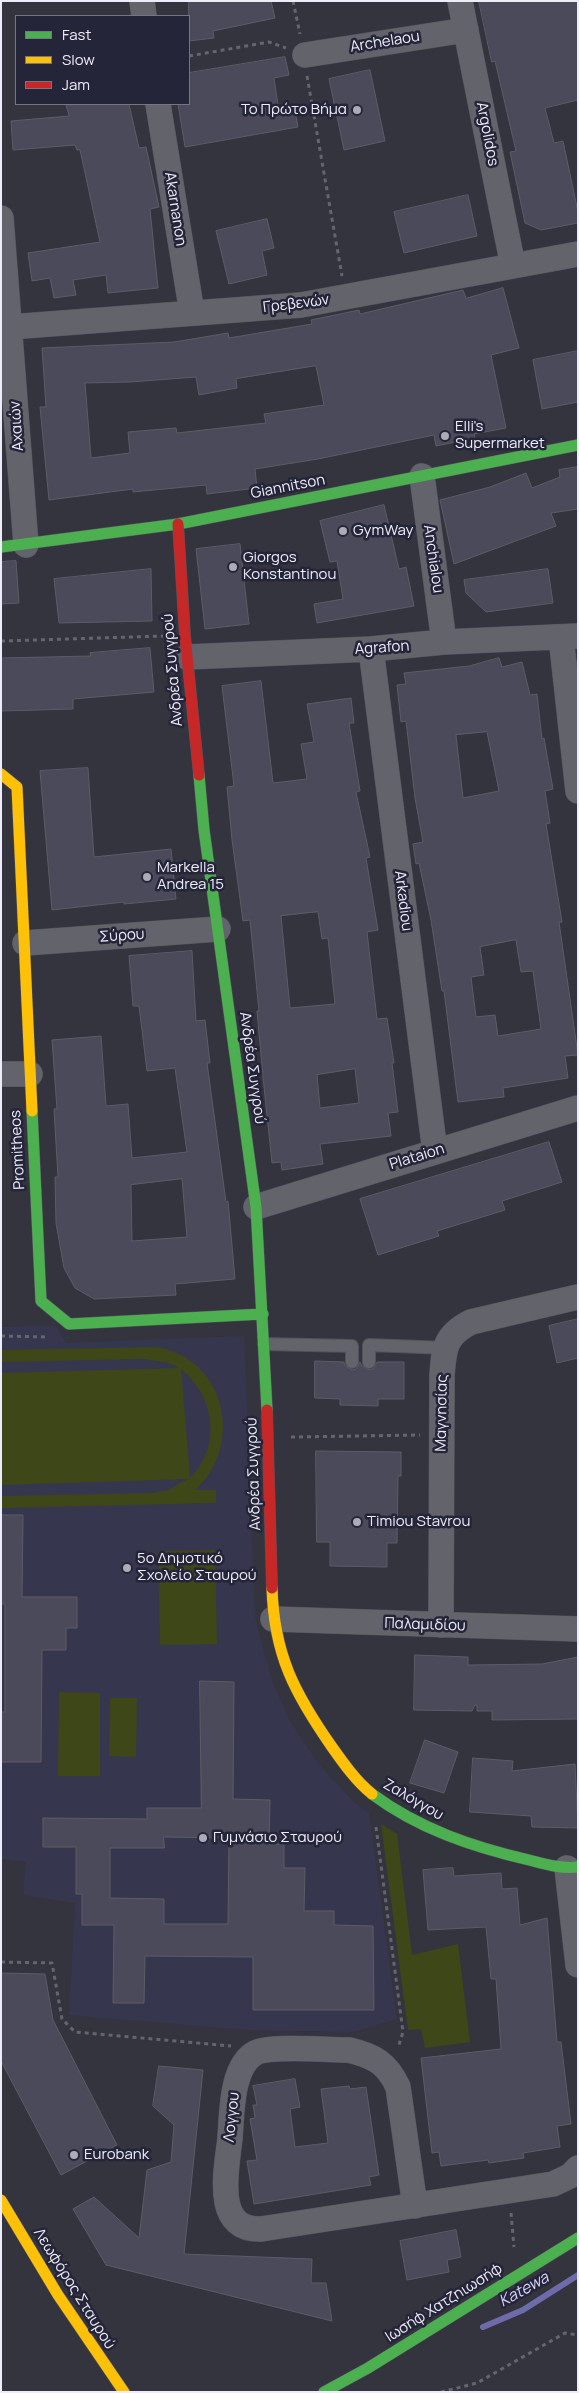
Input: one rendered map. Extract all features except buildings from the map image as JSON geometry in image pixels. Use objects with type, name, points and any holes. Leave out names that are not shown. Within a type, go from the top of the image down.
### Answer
[{"type":"street","points":[[142,1],[144,15]]},
{"type":"street","name":"Argolidos","points":[[460,1],[513,266]]},
{"type":"street","name":"Archelaou","points":[[305,54],[466,30]]},
{"type":"street","name":"Akarnanon","points":[[158,105],[192,314]]},
{"type":"street","name":"Αχαιών","points":[[1,218],[26,545]]},
{"type":"street","name":"Γρεβενών","points":[[10,327],[301,305],[578,254]]},
{"type":"street","name":"Giannitson","points":[[1,547],[178,524],[578,445]]},
{"type":"street","name":"Anchialou","points":[[422,476],[444,642]]},
{"type":"street","name":"Ανδρέα Συγγρού","points":[[178,524],[186,646],[204,830],[256,1207],[263,1314],[273,1619]]},
{"type":"street","points":[[569,637],[578,791]]},
{"type":"street","name":"Agrafon","points":[[186,646],[371,649],[444,642],[569,637]]},
{"type":"street","name":"Arkadiou","points":[[371,649],[435,1152]]},
{"type":"street","name":"Promitheos","points":[[1,774],[18,787],[41,1301],[69,1324]]},
{"type":"street","name":"Σύρου","points":[[25,943],[218,929]]},
{"type":"street","points":[[1,1074],[30,1074]]},
{"type":"street","name":"Plataion","points":[[256,1207],[578,1108]]},
{"type":"street","name":"Μαγνησίας","points":[[441,1625],[442,1375],[449,1338],[459,1328],[471,1322],[578,1297]]},
{"type":"street","points":[[69,1324],[263,1314]]},
{"type":"street","name":"Παλαμιδίου","points":[[273,1619],[578,1629]]},
{"type":"street","name":"Ζαλόγγου","points":[[273,1619],[287,1673],[307,1716],[349,1770],[372,1794],[422,1825],[464,1843],[498,1854],[572,1868]]},
{"type":"street","points":[[572,1868],[578,1965]]},
{"type":"street","points":[[264,2049],[349,2050],[373,2058],[391,2072],[400,2101],[415,2206]]},
{"type":"street","name":"Λογγου","points":[[264,2049],[247,2060],[235,2085],[224,2191],[233,2216],[243,2227],[261,2229],[553,2184],[570,2176],[578,2168]]},
{"type":"street","name":"Λεωφόρος Σταυρού","points":[[1,2200],[58,2295],[124,2392]]},
{"type":"street","name":"Ιωσήφ Χατζηιωσήφ","points":[[324,2392],[368,2368],[578,2238]]},
{"type":"lane","points":[[264,1344],[352,1346],[352,1362]]},
{"type":"lane","points":[[369,1362],[368,1346],[446,1348]]},
{"type":"path","points":[[293,1],[305,54],[310,95],[346,297]]},
{"type":"path","points":[[190,56],[269,42],[305,54]]},
{"type":"path","points":[[1,641],[186,646]]},
{"type":"path","points":[[1,1336],[51,1337],[69,1324]]},
{"type":"path","points":[[268,1437],[442,1435]]},
{"type":"path","points":[[372,1794],[403,2032],[391,2072]]},
{"type":"path","points":[[1,1962],[52,1963],[62,2019],[75,2032],[264,2049]]},
{"type":"path","points":[[509,2190],[514,2247]]},
{"type":"path","points":[[441,2392],[477,2383],[565,2333],[578,2335]]},
{"type":"shaded area","points":[[56,1326],[66,1343],[244,1336],[255,1619],[273,1684],[291,1723],[317,1762],[355,1803],[369,1813],[397,2019],[354,2032],[248,2030],[69,2015],[75,1903],[23,1895],[26,1862],[1,1859],[1,1327]]},
{"type":"green space","points":[[158,1347],[190,1361],[210,1381],[218,1397],[222,1413],[221,1447],[207,1477],[195,1490],[216,1490],[216,1503],[1,1508],[1,1496],[152,1493],[168,1490],[188,1479],[1,1485],[1,1373],[179,1368],[169,1363],[144,1359],[1,1362],[1,1350]],"holes":[[[181,1369],[201,1393],[207,1407],[210,1437],[207,1451],[200,1465],[190,1478]]]},
{"type":"green space","points":[[215,1550],[217,1644],[160,1645],[158,1551]]},
{"type":"green space","points":[[59,1692],[100,1693],[100,1776],[58,1776]]},
{"type":"green space","points":[[110,1698],[137,1698],[136,1757],[109,1756]]},
{"type":"green space","points":[[381,1824],[397,1834],[412,1955],[458,1944],[470,2042],[425,2048],[421,2029],[408,2030]]},
{"type":"waterway","name":"Katewa","points":[[483,2327],[523,2310],[578,2275]]},
{"type":"traffic: fast","points":[[1,547],[178,524],[578,445]]},
{"type":"traffic: fast","points":[[199,775],[204,830],[256,1207],[267,1410]]},
{"type":"traffic: fast","points":[[32,1111],[41,1301],[69,1324],[263,1314]]},
{"type":"traffic: fast","points":[[372,1794],[408,1817],[467,1843],[547,1864],[578,1867]]},
{"type":"traffic: fast","points":[[324,2392],[368,2368],[578,2238]]},
{"type":"traffic: slow","points":[[1,774],[17,787],[32,1111]]},
{"type":"traffic: slow","points":[[272,1588],[277,1634],[282,1654],[297,1691],[341,1760],[355,1778],[372,1794]]},
{"type":"traffic: slow","points":[[1,2200],[58,2295],[124,2392]]},
{"type":"traffic: jam","points":[[178,524],[185,636],[199,775]]},
{"type":"traffic: jam","points":[[267,1410],[272,1588]]},
{"type":"place","name":"Το Πρώτο Βήμα","points":[[357,110]]},
{"type":"place","name":"Elli's Supermarket","points":[[445,436]]},
{"type":"place","name":"GymWay","points":[[343,531]]},
{"type":"place","name":"Giorgos Konstantinou","points":[[233,567]]},
{"type":"place","name":"Markella Andrea 15","points":[[147,877]]},
{"type":"place","name":"Timiou Stavrou","points":[[357,1522]]},
{"type":"place","name":"5ο Δημοτικό Σχολείο Σταυρού","points":[[127,1568]]},
{"type":"place","name":"Γυμνάσιο Σταυρού","points":[[203,1838]]},
{"type":"place","name":"Eurobank","points":[[74,2155]]}]
